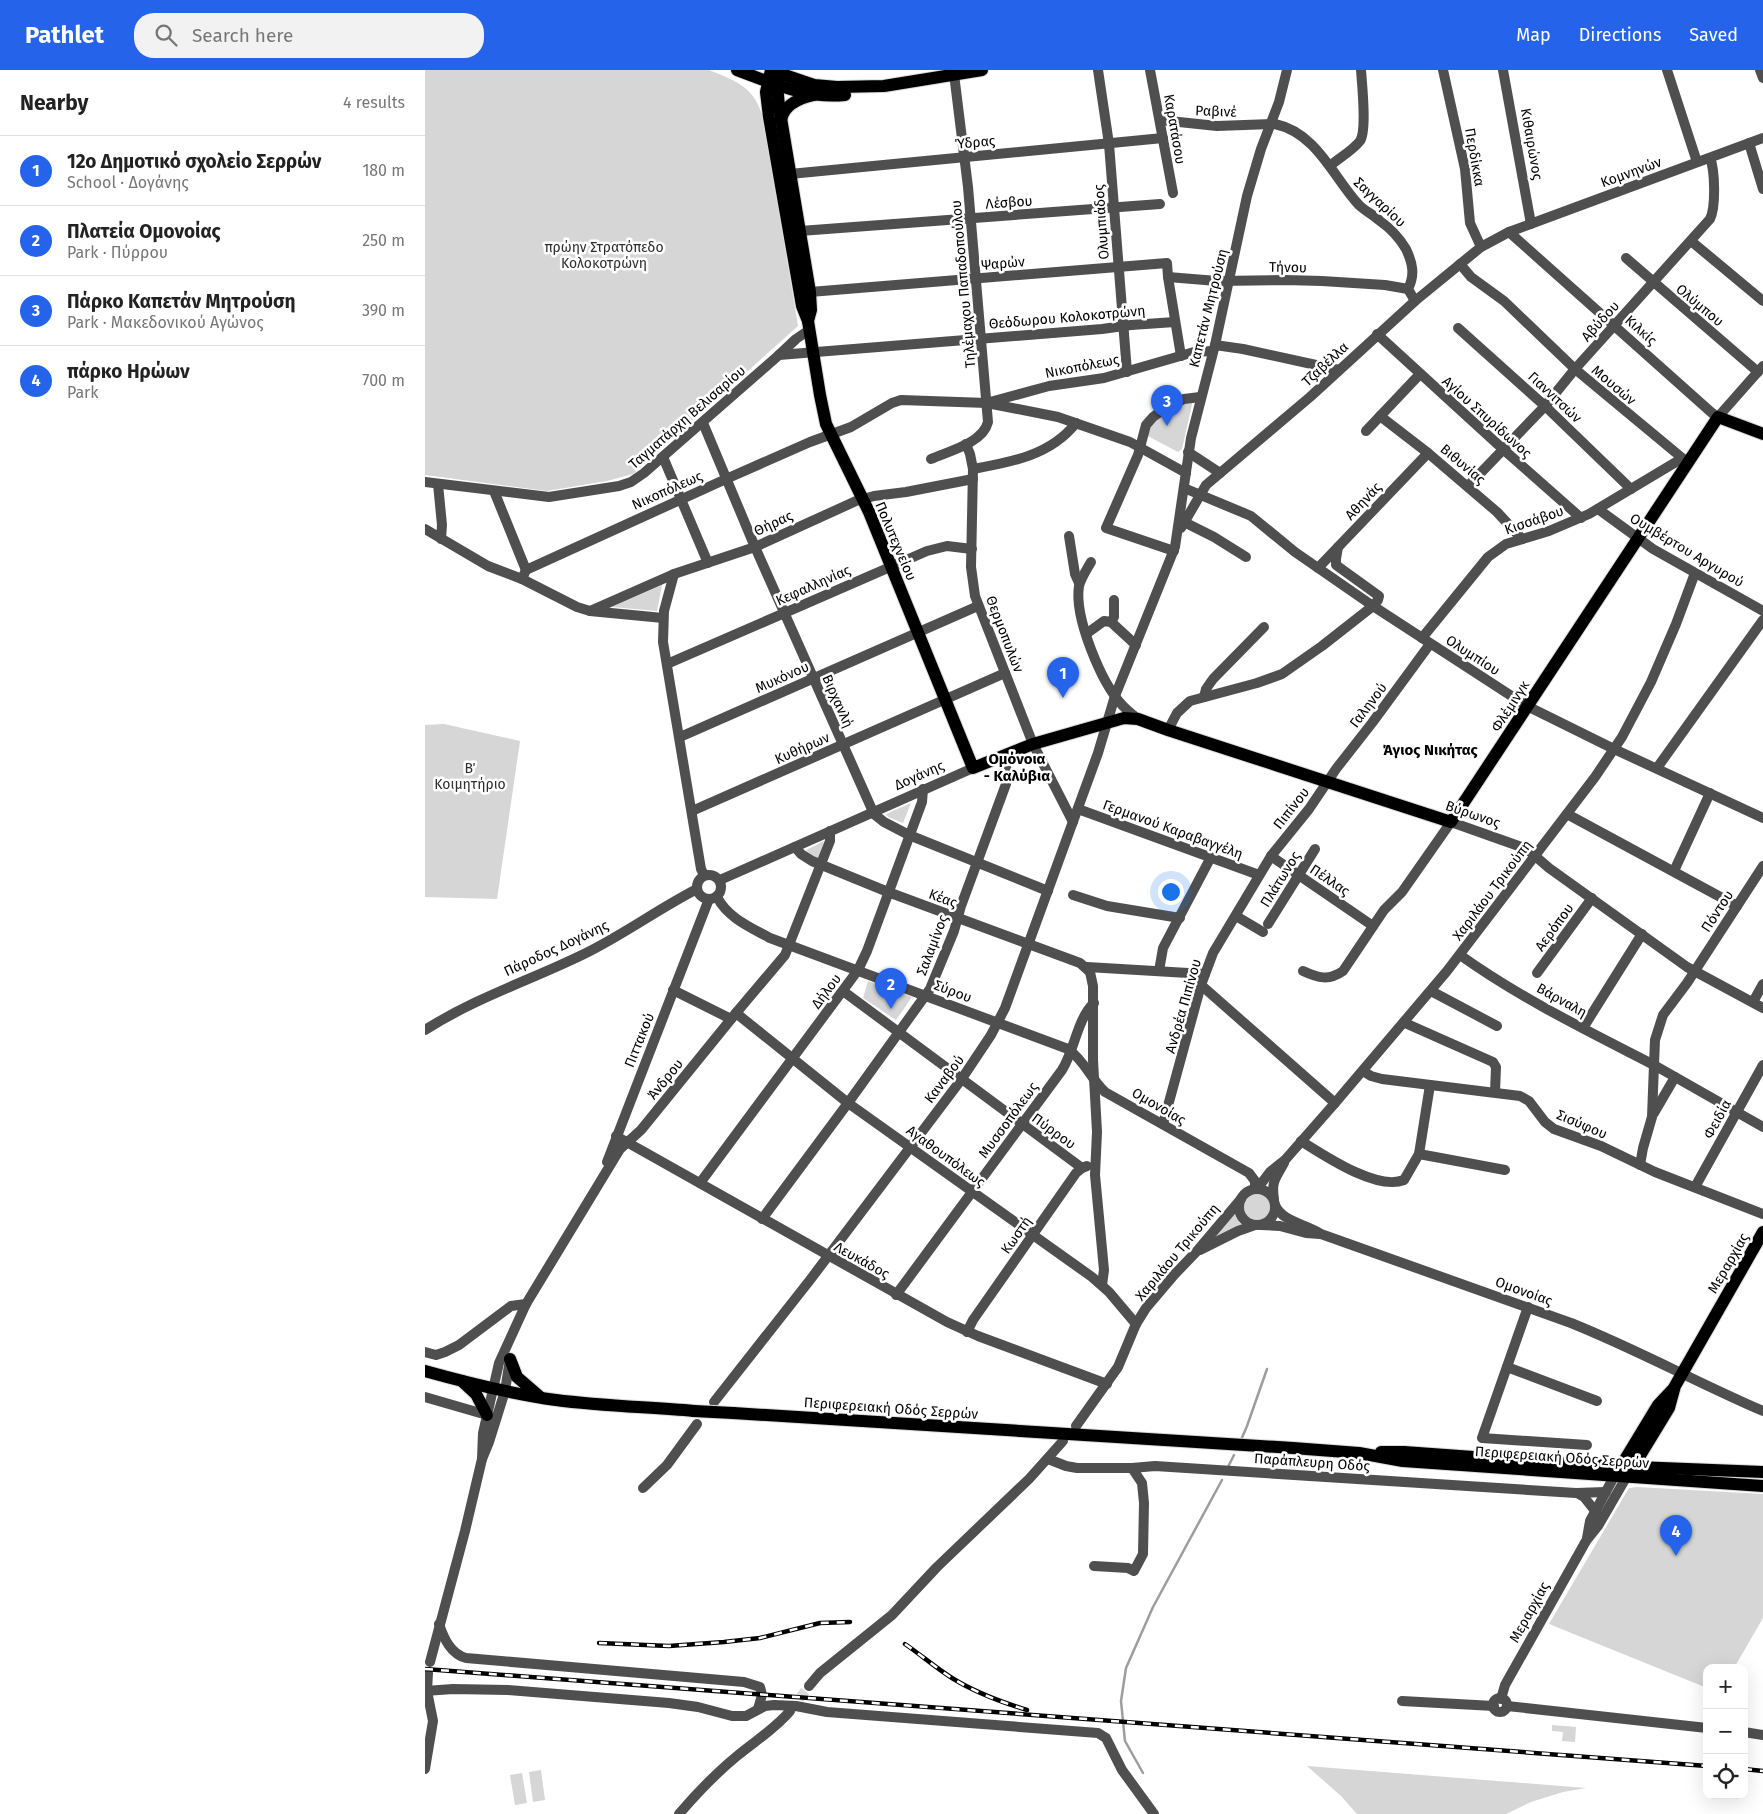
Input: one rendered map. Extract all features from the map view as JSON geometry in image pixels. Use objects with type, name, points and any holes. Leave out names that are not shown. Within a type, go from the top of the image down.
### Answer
[{"type":"main road","points":[[737,70],[821,86],[884,86]]},
{"type":"main road","points":[[737,70],[753,84],[768,107]]},
{"type":"main road","points":[[781,120],[786,108],[814,95],[863,93],[884,86],[983,70]]},
{"type":"main road","points":[[773,76],[814,95]]},
{"type":"main road","points":[[768,107],[766,97],[773,76]]},
{"type":"main road","name":"Πολυτεχνείου","points":[[773,76],[811,292],[809,325]]},
{"type":"main road","name":"Πολυτεχνείου","points":[[768,107],[802,306],[809,325],[821,407],[831,434],[863,499],[973,768]]},
{"type":"main road","name":"Κιλκίς","points":[[1719,417],[1763,434]]},
{"type":"main road","name":"Φλέμινγκ","points":[[1451,822],[1638,539],[1684,461],[1719,417]]},
{"type":"main road","name":"Δογάνης","points":[[973,768],[1033,744],[1127,718],[1138,719]]},
{"type":"main road","name":"Βύρωνος","points":[[1138,719],[1451,822]]},
{"type":"main road","name":"Μεραρχίας","points":[[1624,1471],[1658,1405],[1675,1386],[1763,1232]]},
{"type":"main road","points":[[510,1359],[517,1377],[541,1397]]},
{"type":"main road","name":"Περιφερειακή Οδός Σερρών","points":[[425,1371],[462,1381],[541,1397],[696,1417],[733,1413],[1359,1453],[1403,1461],[1624,1471],[1763,1486]]},
{"type":"main road","points":[[462,1381],[476,1394],[487,1415]]},
{"type":"main road","name":"Μεραρχίας","points":[[1624,1471],[1649,1441],[1669,1408],[1675,1386]]},
{"type":"main road","points":[[1649,1441],[1649,1456],[1652,1460],[1666,1468]]},
{"type":"main road","name":"Περιφερειακή Οδός Σερρών","points":[[1624,1471],[1666,1468],[1763,1472]]},
{"type":"street","name":"Ολυμπιάδος","points":[[1098,70],[1109,144],[1127,372]]},
{"type":"street","name":"Καρατάσου","points":[[1150,70],[1173,193]]},
{"type":"street","name":"Καπετάν Μητρούση","points":[[1106,723],[1115,696],[1174,551],[1185,488],[1188,452],[1200,397],[1229,281],[1251,180],[1271,124],[1287,70]]},
{"type":"street","points":[[1330,166],[1356,145],[1363,136],[1361,70]]},
{"type":"street","name":"Περδίκκα","points":[[1443,70],[1465,169],[1470,223],[1481,247]]},
{"type":"street","name":"Κιθαιρώνος","points":[[1503,70],[1531,224]]},
{"type":"street","points":[[1667,70],[1697,162]]},
{"type":"street","points":[[1760,70],[1763,78]]},
{"type":"street","name":"Τηλέμαχου Παπαδοπούλου","points":[[931,459],[966,444],[979,436],[987,428],[988,418],[965,157],[954,74]]},
{"type":"street","name":"Ραβινέ","points":[[1160,120],[1217,126],[1271,124]]},
{"type":"street","name":"Σαγγαρίου","points":[[1271,124],[1284,127],[1306,140],[1319,151],[1343,187],[1361,207],[1381,221],[1399,239],[1413,272],[1413,279],[1408,289]]},
{"type":"street","name":"Ύδρας","points":[[790,174],[1163,138]]},
{"type":"street","name":"Κομνηνών","points":[[1509,232],[1763,138]]},
{"type":"street","points":[[1749,144],[1763,189]]},
{"type":"street","name":"Αβύδου","points":[[1468,486],[1545,406],[1575,369],[1712,216],[1713,174],[1710,158]]},
{"type":"street","name":"Λέσβου","points":[[800,231],[1160,204]]},
{"type":"street","name":"Τζαβέλλα","points":[[1178,535],[1206,484],[1283,420],[1415,301],[1481,247],[1509,232]]},
{"type":"street","name":"Κιλκίς","points":[[1509,232],[1703,407],[1719,417]]},
{"type":"street","points":[[1691,241],[1763,302]]},
{"type":"street","name":"Ολύμπου","points":[[1626,258],[1653,283],[1761,369]]},
{"type":"street","name":"Ψαρών","points":[[811,292],[1167,263],[1168,277]]},
{"type":"street","name":"Μουσών","points":[[1460,264],[1471,277],[1504,301],[1575,369],[1684,461]]},
{"type":"street","points":[[1168,277],[1181,356]]},
{"type":"street","name":"Τήνου","points":[[1168,277],[1207,281],[1312,281],[1385,285],[1408,289]]},
{"type":"street","points":[[1408,289],[1415,301]]},
{"type":"street","name":"Θεόδωρου Κολοκοτρώνη","points":[[813,352],[1175,322]]},
{"type":"street","name":"Ταγματάρχη Βελισαρίου","points":[[425,482],[549,497],[613,488],[635,479],[663,457],[779,356],[809,325]]},
{"type":"street","name":"Γιαννιτσών","points":[[1458,328],[1545,406],[1631,488]]},
{"type":"street","name":"Αγίου Σπυρίδωνος","points":[[1377,334],[1581,518]]},
{"type":"street","name":"Νικοπόλεως","points":[[524,575],[681,499],[857,424],[887,405],[901,400],[987,403],[1041,388],[1092,381],[1213,348],[1243,349],[1339,370]]},
{"type":"street","points":[[779,356],[813,352]]},
{"type":"street","points":[[1719,417],[1761,369]]},
{"type":"street","points":[[1366,431],[1420,374]]},
{"type":"street","points":[[1174,551],[1106,528],[1141,447],[1144,428],[1164,408],[1178,402],[1200,397]]},
{"type":"street","points":[[987,403],[1039,413],[1119,437],[1141,447],[1186,473]]},
{"type":"street","name":"Βιθυνίας","points":[[1380,416],[1468,486],[1497,512],[1521,539]]},
{"type":"street","name":"Βιρχανλή","points":[[703,422],[755,547],[873,812],[880,820],[909,835],[1048,891]]},
{"type":"street","name":"Θήρας","points":[[590,611],[674,574],[755,547],[863,499],[973,474],[1040,452],[1059,442],[1076,423]]},
{"type":"street","name":"Θερμοπυλών","points":[[966,444],[971,454],[973,474],[972,581],[978,606],[1033,744],[1073,822]]},
{"type":"street","points":[[1188,452],[1220,473]]},
{"type":"street","name":"Αθηνάς","points":[[1318,568],[1428,453]]},
{"type":"street","points":[[663,457],[708,562]]},
{"type":"street","name":"Κισσάβου","points":[[1426,641],[1488,557],[1502,546],[1581,518],[1631,488],[1684,461]]},
{"type":"street","points":[[438,484],[442,525],[441,539]]},
{"type":"street","name":"Ολυμπίου","points":[[1185,488],[1251,516],[1284,545],[1373,606],[1527,706],[1614,749],[1763,818]]},
{"type":"street","points":[[494,491],[524,575]]},
{"type":"street","name":"Ουμβέρτου Αργυρού","points":[[1598,509],[1638,539],[1763,611]]},
{"type":"street","points":[[1185,522],[1214,536],[1246,557]]},
{"type":"street","points":[[425,529],[483,564],[503,573],[524,575],[577,607],[590,611],[663,618]]},
{"type":"street","points":[[1069,536],[1075,574],[1079,583]]},
{"type":"street","name":"Κεφαλληνίας","points":[[667,664],[891,566],[937,548],[952,546],[972,550]]},
{"type":"street","points":[[1168,730],[1177,713],[1187,703],[1282,674],[1322,646],[1373,606],[1379,596],[1336,565],[1338,547]]},
{"type":"street","points":[[1091,562],[1079,583],[1078,596],[1082,624],[1104,676],[1115,696],[1123,707],[1138,719]]},
{"type":"street","name":"Χαριλάου Τρικούπη","points":[[1076,1426],[1123,1359],[1136,1324],[1152,1300],[1249,1192],[1285,1160],[1405,1023],[1460,955],[1567,814],[1627,728],[1657,670],[1695,573]]},
{"type":"street","points":[[674,574],[663,618],[663,642],[701,869],[704,875]]},
{"type":"street","points":[[1111,622],[1114,617],[1114,600]]},
{"type":"street","name":"Μυκόνου","points":[[679,737],[978,606]]},
{"type":"street","points":[[1657,768],[1763,620]]},
{"type":"street","points":[[1086,634],[1104,621],[1111,622],[1136,645]]},
{"type":"street","points":[[1204,697],[1206,689],[1213,679],[1264,627]]},
{"type":"street","name":"Γαληνού","points":[[1328,782],[1426,641]]},
{"type":"street","name":"Κυθήρων","points":[[692,811],[1005,673]]},
{"type":"street","name":"Καναβού","points":[[714,1402],[961,1080],[999,1023],[1098,753],[1106,723]]},
{"type":"street","name":"Σαλαμίνος","points":[[762,1219],[926,995],[954,931],[976,863],[1006,784],[1007,771],[1003,756]]},
{"type":"street","name":"Δογάνης","points":[[720,880],[973,768]]},
{"type":"street","name":"Πιπίνου","points":[[1273,854],[1328,782]]},
{"type":"street","name":"Δήλου","points":[[700,1183],[858,970],[867,951],[921,802],[923,789]]},
{"type":"street","points":[[1674,871],[1710,793]]},
{"type":"street","name":"Γερμανού Καραβαγγέλη","points":[[1078,809],[1259,875]]},
{"type":"street","points":[[1567,814],[1737,906]]},
{"type":"street","name":"Βύρωνος","points":[[1451,822],[1523,847],[1549,868],[1695,971],[1763,1008]]},
{"type":"street","name":"Φλέμινγκ","points":[[1303,972],[1324,979],[1340,974],[1346,968],[1388,905],[1402,892],[1451,822]]},
{"type":"street","name":"Άνδρου","points":[[511,1340],[526,1304],[576,1220],[596,1191],[617,1153],[641,1130],[733,1016],[783,958],[830,842],[830,831]]},
{"type":"street","name":"Κέας","points":[[795,847],[804,857],[821,865],[887,892],[1087,967]]},
{"type":"street","name":"Πλάτωνος","points":[[1236,916],[1265,928],[1315,849]]},
{"type":"street","name":"Ανδρέα Πιπίνου","points":[[1163,1124],[1201,985],[1213,953],[1273,854]]},
{"type":"street","name":"Πέλλας","points":[[1273,854],[1298,876],[1373,926]]},
{"type":"street","points":[[1159,971],[1163,948],[1211,857]]},
{"type":"street","name":"Πόντου","points":[[1652,1117],[1655,1040],[1663,1015],[1695,971],[1763,866]]},
{"type":"street","points":[[704,875],[714,875],[720,880],[721,889],[713,898],[701,896],[697,889],[698,881],[704,875]]},
{"type":"street","name":"Πάροδος Δογάνης","points":[[425,1030],[447,1015],[472,1003],[589,952],[697,889]]},
{"type":"street","points":[[1073,894],[1107,906],[1179,918]]},
{"type":"street","name":"Σύρου","points":[[713,898],[738,920],[770,938],[1057,1044],[1072,1052],[1083,1064],[1094,1081]]},
{"type":"street","name":"Πιττακού","points":[[596,1191],[673,990],[713,898]]},
{"type":"street","name":"Αερόπου","points":[[1537,973],[1592,898]]},
{"type":"street","points":[[1583,1028],[1643,934]]},
{"type":"street","name":"Βάρναλη","points":[[1460,955],[1505,984],[1763,1127]]},
{"type":"street","points":[[1102,1285],[1104,1270],[1095,1163],[1097,1132],[1092,1047],[1092,979],[1087,967],[1205,974]]},
{"type":"street","points":[[1753,1002],[1763,984]]},
{"type":"street","points":[[1201,985],[1222,1001],[1335,1104]]},
{"type":"street","name":"Αγαθουπόλεως","points":[[673,990],[733,1016],[848,1103],[1102,1285],[1136,1324]]},
{"type":"street","name":"Πύρρου","points":[[843,991],[1082,1168]]},
{"type":"street","points":[[1431,991],[1497,1026]]},
{"type":"street","name":"Μυσσοπόλεως","points":[[896,1295],[1062,1070],[1072,1052],[1083,1016],[1093,1003]]},
{"type":"street","points":[[1405,1023],[1493,1062],[1496,1067],[1495,1092]]},
{"type":"street","name":"Φειδία","points":[[1695,1188],[1763,1065]]},
{"type":"street","name":"Σισύφου","points":[[1363,1071],[1376,1078],[1524,1097],[1553,1129],[1601,1146],[1640,1165],[1763,1214]]},
{"type":"street","points":[[1640,1165],[1652,1117],[1675,1077]]},
{"type":"street","name":"Ομονοίας","points":[[1094,1081],[1105,1092],[1240,1170],[1249,1173],[1255,1183],[1249,1192]]},
{"type":"street","points":[[1301,1141],[1366,1178],[1397,1182],[1404,1180],[1419,1154],[1430,1085]]},
{"type":"street","name":"Λευκάδος","points":[[616,1136],[896,1295],[967,1332],[1107,1384]]},
{"type":"street","points":[[1419,1154],[1505,1170]]},
{"type":"street","points":[[1197,1252],[1238,1231],[1266,1223],[1273,1216],[1275,1202],[1272,1188],[1273,1181],[1285,1160]]},
{"type":"street","points":[[1082,1168],[1095,1163]]},
{"type":"street","name":"Κωστή","points":[[967,1332],[973,1320],[1082,1168]]},
{"type":"street","points":[[1240,1170],[1258,1172],[1274,1168]]},
{"type":"street","points":[[1275,1202],[1269,1193],[1249,1192],[1239,1210],[1245,1220],[1258,1225],[1285,1227],[1306,1233],[1321,1234]]},
{"type":"street","name":"Ομονοίας","points":[[1275,1202],[1279,1213],[1284,1217],[1309,1226],[1321,1234],[1604,1336],[1682,1374],[1763,1410]]},
{"type":"street","points":[[425,1352],[436,1355],[445,1352],[459,1345],[511,1306],[526,1304]]},
{"type":"street","points":[[1528,1308],[1482,1438],[1587,1445]]},
{"type":"street","points":[[482,1459],[482,1440],[487,1415],[510,1359],[511,1340]]},
{"type":"street","points":[[430,1662],[482,1459],[489,1442],[499,1389],[499,1363],[511,1340]]},
{"type":"street","points":[[1507,1367],[1597,1401]]},
{"type":"street","points":[[425,1397],[487,1415]]},
{"type":"street","points":[[643,1488],[667,1465],[696,1417]]},
{"type":"street","points":[[809,1686],[820,1673],[892,1615],[937,1567],[1048,1459],[1063,1441]]},
{"type":"street","name":"Παράπλευρη Οδός","points":[[1048,1459],[1077,1468],[1155,1466],[1576,1493],[1606,1492]]},
{"type":"street","points":[[1094,1566],[1128,1568],[1134,1571],[1143,1554],[1144,1503],[1142,1483],[1132,1468]]},
{"type":"street","name":"Μεραρχίας","points":[[1586,1541],[1590,1521],[1606,1492],[1624,1471]]},
{"type":"street","name":"Μεραρχίας","points":[[1500,1704],[1503,1689],[1586,1541],[1599,1526],[1624,1471]]},
{"type":"street","points":[[1576,1493],[1584,1497],[1596,1512]]},
{"type":"street","points":[[439,1624],[450,1647],[459,1656],[744,1682],[760,1687],[762,1695],[758,1709]]},
{"type":"street","points":[[425,1769],[433,1721],[426,1691],[428,1673]]},
{"type":"street","points":[[426,1691],[453,1689],[526,1692],[669,1703],[698,1707],[732,1716],[746,1716],[765,1706],[796,1706],[827,1712],[1098,1733],[1106,1738],[1122,1770],[1154,1814]]},
{"type":"street","points":[[1402,1701],[1500,1704],[1703,1728]]},
{"type":"street","points":[[679,1814],[705,1785],[736,1757],[782,1721],[790,1711]]},
{"type":"street","points":[[1748,1733],[1763,1735]]},
{"type":"green space","name":"πρώην Στρατόπεδο Κολοκοτρώνη","points":[[425,70],[709,70],[729,78],[745,88],[761,110],[798,326],[633,474],[607,481],[547,491],[425,475]]},
{"type":"green space","points":[[1193,400],[1182,449],[1178,452],[1144,434],[1161,413]]},
{"type":"green space","points":[[662,585],[657,611],[612,607]]},
{"type":"green space","name":"Β΄ Κοιμητήριο","points":[[444,724],[520,741],[497,899],[425,897],[425,725]]},
{"type":"green space","points":[[911,803],[903,823],[888,817],[886,814]]},
{"type":"green space","points":[[824,841],[818,859],[816,860],[806,850]]},
{"type":"green space","points":[[868,981],[912,997],[896,1020],[863,998]]},
{"type":"green space","points":[[1257,1194],[1266,1198],[1270,1207],[1266,1216],[1257,1220],[1248,1216],[1244,1207],[1248,1198]]},
{"type":"green space","points":[[1234,1213],[1241,1225],[1216,1237],[1216,1236]]},
{"type":"green space","points":[[1629,1488],[1763,1494],[1763,1618],[1736,1664],[1703,1664],[1703,1686],[1549,1624]]},
{"type":"green space","points":[[1552,1725],[1576,1727],[1575,1742],[1562,1741],[1563,1732],[1552,1731]]},
{"type":"green space","points":[[1307,1766],[1586,1788],[1563,1792],[1531,1802],[1506,1814],[1357,1814],[1341,1796]]},
{"type":"green space","points":[[541,1770],[545,1800],[533,1802],[529,1772]]},
{"type":"green space","points":[[522,1773],[527,1803],[515,1805],[510,1775]]},
{"type":"waterway","points":[[1241,1440],[1267,1369]]},
{"type":"waterway","points":[[1228,1467],[1234,1455]]},
{"type":"waterway","points":[[1143,1773],[1125,1741],[1121,1701],[1126,1668],[1153,1607],[1222,1480]]},
{"type":"tunnel","points":[[790,1711],[809,1686]]},
{"type":"railway","points":[[599,1643],[669,1646],[724,1642],[760,1638],[820,1623],[850,1622]]},
{"type":"railway","points":[[905,1644],[940,1670],[970,1688],[989,1697],[1027,1710]]},
{"type":"railway","points":[[425,1669],[1703,1766]]},
{"type":"railway","points":[[1748,1769],[1763,1771]]},
{"type":"place","name":"Πάρκο Καπετάν Μητρούση","points":[[1167,426]]},
{"type":"place","name":"12ο Δημοτικό σχολείο Σερρών","points":[[1063,698]]},
{"type":"place","name":"Πλατεία Ομονοίας","points":[[891,1009]]},
{"type":"place","name":"πάρκο Ηρώων","points":[[1676,1556]]},
{"type":"district","name":"Άγιος Νικήτας","points":[[1430,750]]},
{"type":"district","name":"Ομόνοια - Καλύβια","points":[[1017,768]]}]
